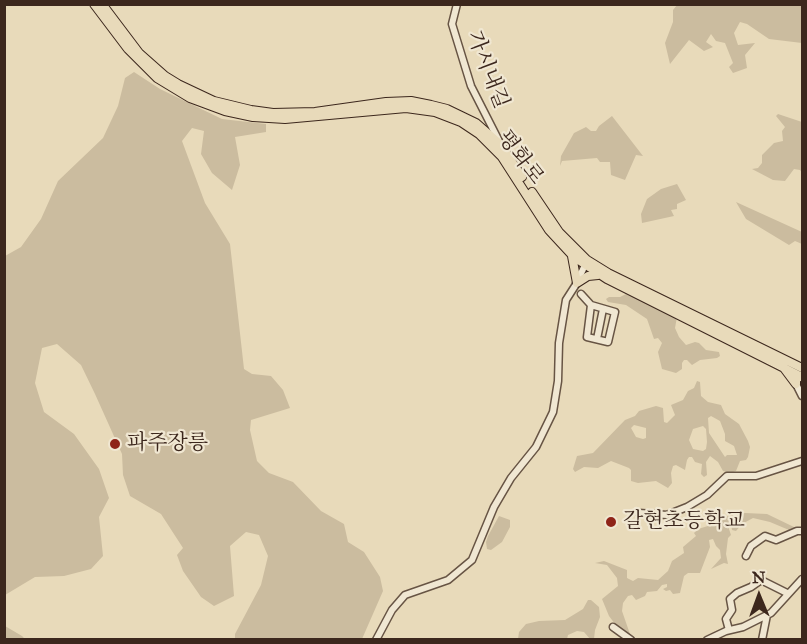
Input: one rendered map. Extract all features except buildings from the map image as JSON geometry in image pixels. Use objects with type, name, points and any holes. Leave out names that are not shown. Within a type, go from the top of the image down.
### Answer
[{"type":"main road","name":"평화로","points":[[94,4],[128,49],[158,78],[190,98],[225,111],[253,117],[285,119],[406,108],[435,112],[461,122],[478,134],[502,157],[549,230],[571,254],[802,374]]},
{"type":"main road","name":"평화로","points":[[102,4],[139,53],[165,76],[214,101],[251,110],[294,113],[386,102],[421,103],[462,115],[476,123],[501,145],[548,219],[598,275],[783,367],[802,374]]},
{"type":"main road","points":[[571,254],[577,283],[588,276],[598,275]]},
{"type":"main road","points":[[783,367],[796,384]]},
{"type":"main road","points":[[796,384],[796,379],[802,374]]},
{"type":"street","name":"가시내길","points":[[458,4],[452,24],[471,86],[501,145]]},
{"type":"street","points":[[376,639],[392,610],[405,595],[448,579],[472,560],[494,507],[511,478],[536,447],[553,411],[558,381],[559,343],[566,300],[577,283],[586,262]]},
{"type":"street","points":[[581,294],[591,305],[615,312],[608,342],[587,337],[591,305]]},
{"type":"street","points":[[597,339],[603,309]]},
{"type":"street","points":[[796,384],[802,396]]},
{"type":"street","points":[[639,513],[667,515],[707,495],[727,476],[756,476],[802,461]]},
{"type":"street","points":[[746,556],[751,546],[765,536],[776,540],[802,531]]},
{"type":"street","points":[[707,639],[743,627],[767,615],[802,579]]},
{"type":"street","points":[[729,630],[726,620],[732,610],[730,599],[737,593],[752,587],[761,580],[787,593]]},
{"type":"street","points":[[762,639],[767,615]]},
{"type":"street","points":[[613,627],[631,639]]},
{"type":"shaded area","points":[[677,5],[802,5],[802,43],[769,39],[747,24],[740,22],[734,33],[738,45],[755,43],[745,55],[747,68],[733,73],[729,67],[733,63],[725,43],[716,41],[711,34],[706,42],[713,47],[704,51],[689,40],[670,64],[665,43],[673,22],[673,10]]},
{"type":"shaded area","points":[[134,72],[160,89],[222,119],[266,124],[266,132],[235,137],[240,165],[232,190],[212,173],[201,154],[204,131],[192,128],[182,141],[205,203],[230,244],[244,369],[252,374],[271,376],[283,390],[290,408],[251,420],[250,430],[257,461],[269,473],[293,482],[321,511],[344,524],[348,542],[364,552],[380,577],[383,591],[362,639],[235,639],[235,634],[261,585],[268,556],[259,535],[246,532],[230,546],[234,596],[214,606],[201,597],[183,571],[177,555],[183,548],[161,514],[130,496],[123,475],[122,454],[95,394],[81,365],[57,344],[42,348],[35,383],[44,412],[74,434],[99,469],[109,498],[99,517],[103,556],[91,569],[64,576],[35,577],[5,595],[5,256],[21,247],[41,219],[58,181],[103,138],[118,106],[125,78]]},
{"type":"shaded area","points":[[778,114],[802,122],[802,173],[794,169],[785,181],[773,180],[752,169],[758,168],[762,163],[762,155],[774,143],[783,141],[782,131],[785,127],[776,116]]},
{"type":"shaded area","points":[[612,116],[643,156],[636,155],[625,180],[611,175],[610,162],[600,162],[597,158],[562,161],[560,166],[561,156],[574,133],[586,127],[591,131],[596,131]]},
{"type":"shaded area","points":[[677,184],[686,200],[677,204],[677,209],[671,210],[674,216],[642,223],[641,214],[647,199],[661,189]]},
{"type":"shaded area","points":[[736,202],[802,232],[802,244],[795,241],[789,245],[746,219]]},
{"type":"shaded area","points":[[626,294],[677,317],[675,328],[686,345],[699,343],[706,350],[719,352],[720,356],[700,360],[692,365],[684,360],[682,369],[676,373],[662,369],[658,352],[662,343],[658,338],[654,339],[647,319],[626,305],[608,302],[606,299]]},
{"type":"shaded area","points":[[697,381],[700,382],[701,396],[708,402],[721,405],[725,414],[739,424],[748,441],[750,447],[748,457],[740,461],[736,471],[730,473],[723,471],[718,462],[710,456],[706,462],[707,475],[704,477],[701,474],[702,464],[689,457],[685,470],[676,465],[673,466],[672,483],[668,488],[656,481],[638,483],[631,481],[629,468],[611,461],[598,468],[584,467],[575,472],[573,469],[577,456],[593,453],[625,420],[635,416],[639,411],[656,406],[663,408],[664,422],[667,423],[675,415],[671,405],[683,400],[688,391],[694,388]],"holes":[[[711,416],[720,421],[725,441],[734,446],[737,455],[725,457],[709,433],[708,418]],[[634,425],[646,428],[646,438],[636,437],[631,428]],[[703,426],[706,429],[707,442],[706,449],[703,451],[693,449],[689,440],[693,429]]]},
{"type":"shaded area","points":[[745,513],[767,514],[796,528],[789,530],[753,518],[742,524],[736,531],[732,530],[731,522],[728,526],[731,535],[728,538],[726,554],[728,564],[724,563],[711,569],[721,558],[720,550],[713,539],[709,540],[710,547],[700,573],[688,573],[684,576],[680,593],[673,594],[670,590],[663,589],[667,587],[667,584],[662,585],[657,591],[647,592],[645,596],[636,600],[632,595],[628,596],[623,603],[622,611],[631,637],[615,624],[602,599],[618,586],[617,578],[607,565],[595,563],[604,561],[627,570],[627,578],[633,581],[638,578],[658,580],[668,571],[672,561],[684,553],[683,547],[696,536],[694,533],[698,529],[724,517]]},
{"type":"shaded area","points":[[499,516],[510,520],[510,527],[502,542],[491,550],[487,549],[488,536]]},
{"type":"shaded area","points":[[588,600],[599,607],[600,617],[594,639],[590,639],[584,632],[577,631],[568,635],[567,639],[518,639],[519,632],[526,624],[565,620],[583,609]]},
{"type":"shaded area","points":[[5,626],[22,636],[25,639],[5,639]]},
{"type":"place","name":"파주장릉","points":[[115,444]]},
{"type":"place","name":"갈현초등학교","points":[[611,522]]}]
